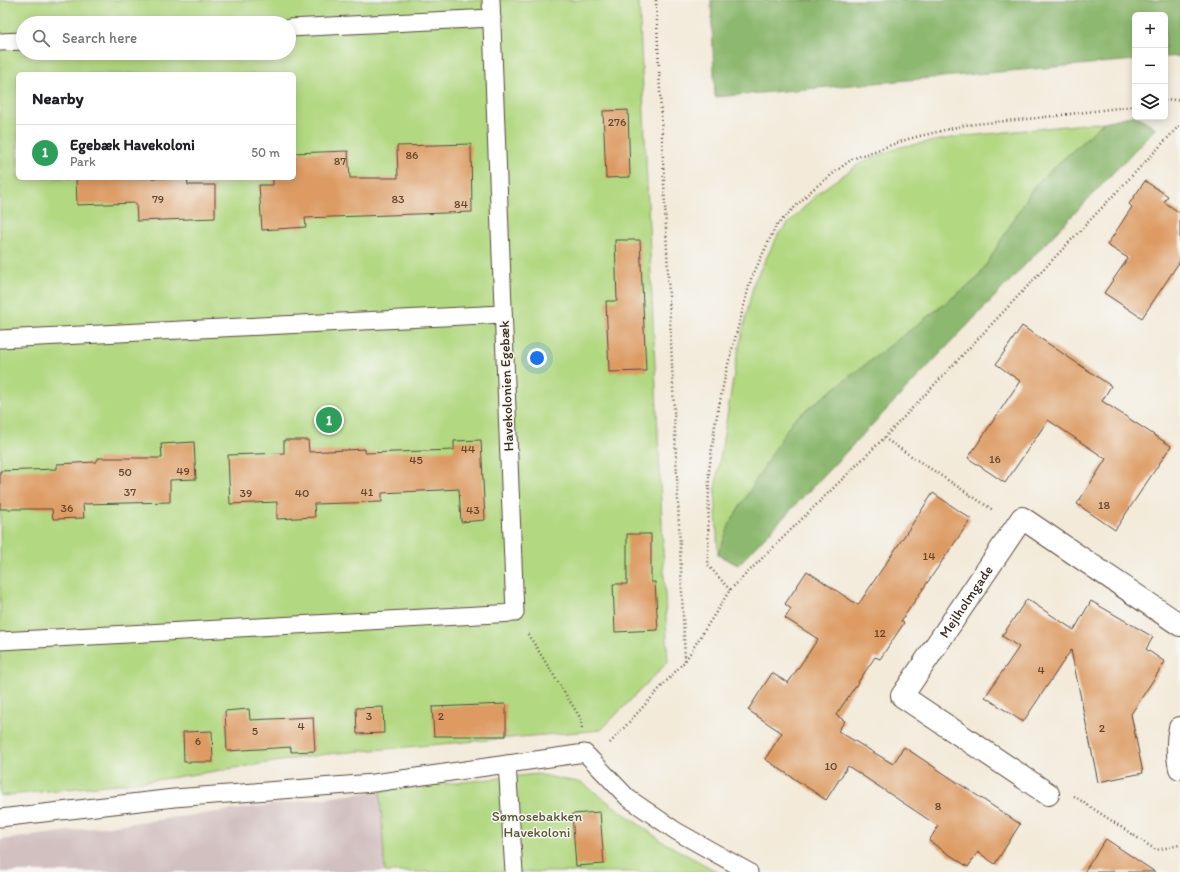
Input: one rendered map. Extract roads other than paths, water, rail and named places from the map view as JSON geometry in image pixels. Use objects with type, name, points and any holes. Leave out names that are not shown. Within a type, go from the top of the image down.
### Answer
[{"type":"street","name":"Mejlholmgade","points":[[1048,794],[902,696],[1022,518],[1180,625]]},
{"type":"street","points":[[1180,728],[1178,734],[1178,762],[1180,768]]},
{"type":"lane","name":"Havekolonien Egebæk","points":[[0,641],[515,613],[491,0]]},
{"type":"lane","points":[[296,28],[492,18]]},
{"type":"lane","points":[[0,42],[16,41]]},
{"type":"lane","points":[[0,339],[503,314]]},
{"type":"lane","points":[[0,818],[174,798],[374,783],[586,753],[628,798],[676,831],[749,872]]},
{"type":"lane","points":[[506,764],[514,872]]},
{"type":"place","name":"Egebæk Havekoloni","points":[[329,420]]},
{"type":"park label","name":"Sømosebakken Havekoloni","points":[[537,824]]}]
